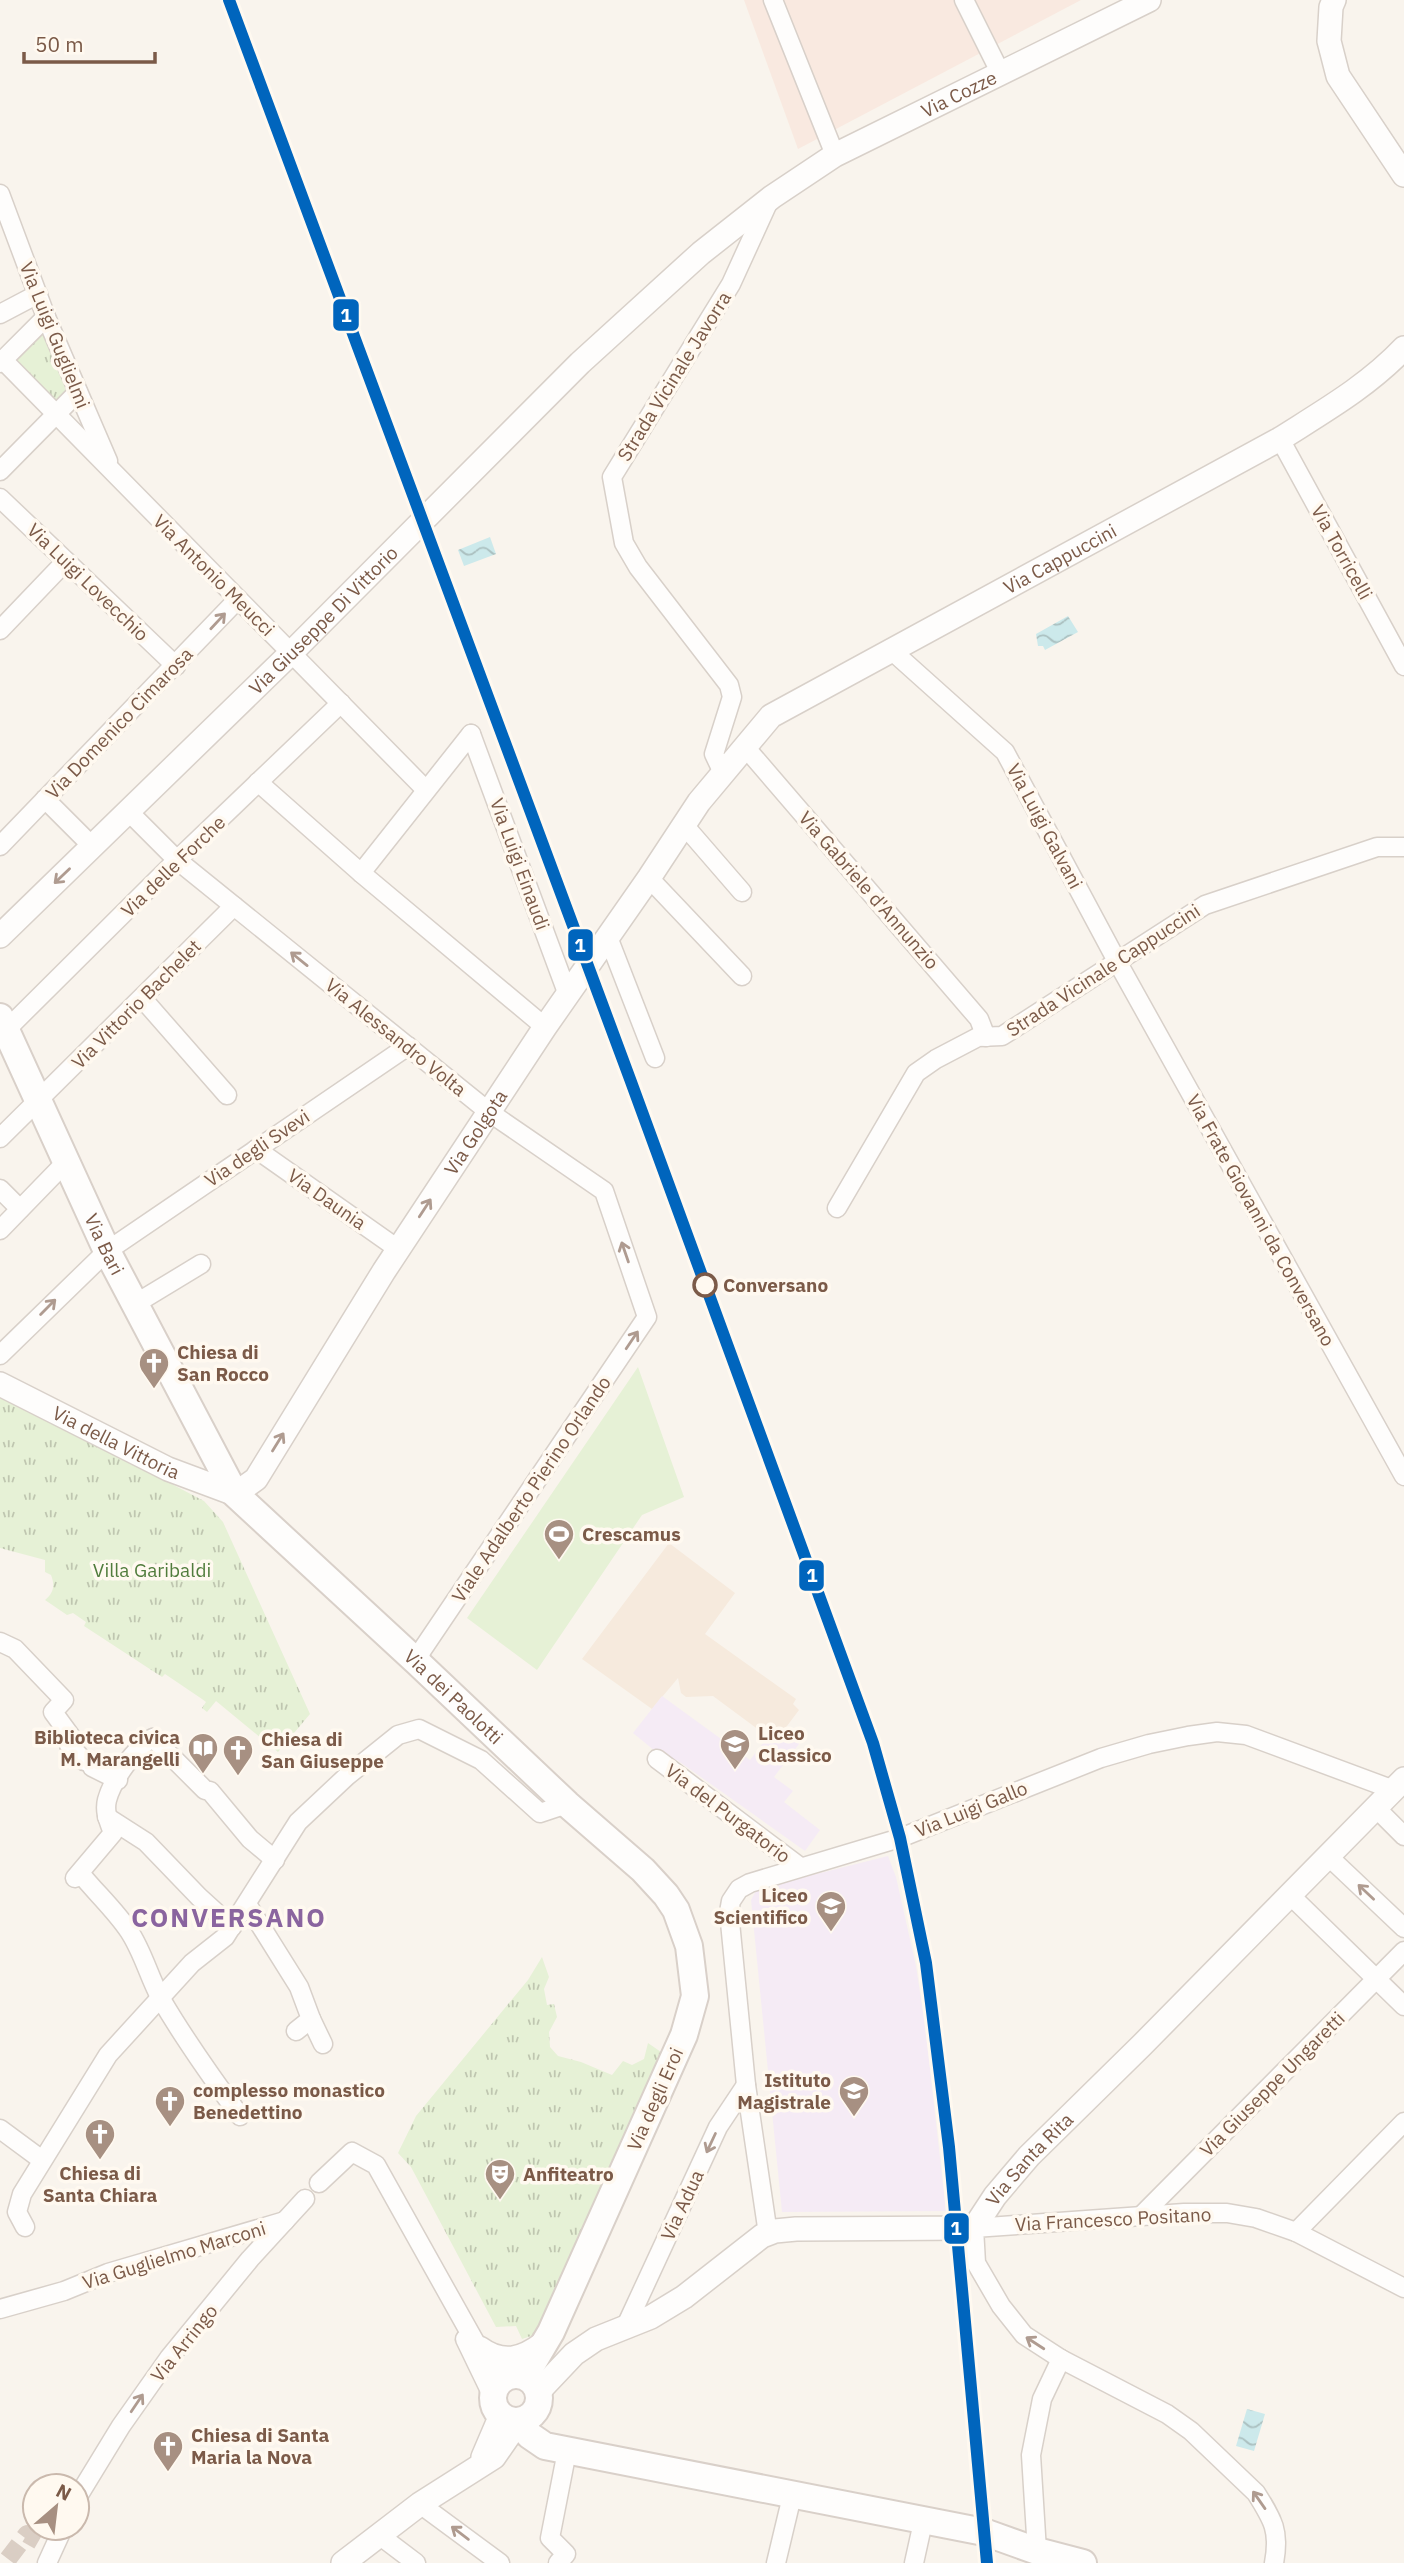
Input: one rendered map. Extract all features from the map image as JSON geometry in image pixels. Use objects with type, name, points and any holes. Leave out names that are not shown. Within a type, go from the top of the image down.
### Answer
[{"type":"main road","name":"Via Bari","points":[[2,1028],[107,1251],[221,1467]]},
{"type":"main road","name":"Via dei Paolotti","points":[[221,1467],[235,1494],[567,1804],[643,1870],[666,1895],[676,1910],[682,1927]]},
{"type":"main road","name":"Via degli Eroi","points":[[524,2381],[551,2332],[684,2035],[695,1996],[689,1946],[682,1927]]},
{"type":"main road","points":[[509,2414],[530,2417],[536,2410],[539,2401],[524,2381],[495,2386],[509,2414],[529,2435],[545,2446],[984,2532],[1037,2551],[1083,2563]]},
{"type":"street","points":[[772,0],[835,155]]},
{"type":"street","points":[[964,0],[1000,72]]},
{"type":"street","name":"Via Cozze","points":[[772,197],[835,155],[1149,0]]},
{"type":"street","points":[[1334,0],[1331,7],[1329,41],[1338,76],[1404,175]]},
{"type":"street","name":"Via Giuseppe Di Vittorio","points":[[0,936],[291,653],[580,363],[701,253],[772,197]]},
{"type":"street","name":"Strada Vicinale Javorra","points":[[724,775],[714,754],[732,697],[729,685],[638,567],[624,543],[612,477],[731,284],[772,197]]},
{"type":"street","name":"Via Luigi Guglielmi","points":[[1,198],[46,317],[114,474]]},
{"type":"street","points":[[0,314],[38,294]]},
{"type":"street","points":[[1,362],[46,317]]},
{"type":"street","name":"Via Cappuccini","points":[[724,775],[771,716],[1280,439],[1358,389],[1383,370],[1404,348]]},
{"type":"street","name":"Via Antonio Meucci","points":[[1,362],[56,414],[426,790]]},
{"type":"street","points":[[0,471],[78,392]]},
{"type":"street","name":"Via Torricelli","points":[[1280,439],[1404,666]]},
{"type":"street","name":"Via Luigi Lovecchio","points":[[0,498],[176,666]]},
{"type":"street","points":[[0,630],[66,561]]},
{"type":"street","name":"Via Domenico Cimarosa","points":[[0,846],[238,599]]},
{"type":"street","name":"Via Luigi Galvani","points":[[890,649],[1005,752],[1118,963]]},
{"type":"street","name":"Via delle Forche","points":[[2,1028],[341,703]]},
{"type":"street","name":"Via Luigi Einaudi","points":[[426,790],[471,734],[568,995]]},
{"type":"street","name":"Via Gabriele d'Annunzio","points":[[746,748],[979,1019],[986,1037]]},
{"type":"street","name":"Via Golgota","points":[[235,1494],[256,1479],[398,1249],[545,1027],[699,802],[724,775]]},
{"type":"street","points":[[258,782],[361,873],[545,1027]]},
{"type":"street","points":[[361,873],[426,790]]},
{"type":"street","points":[[45,799],[92,846]]},
{"type":"street","name":"Via Alessandro Volta","points":[[128,811],[177,860],[489,1112],[604,1191],[647,1317]]},
{"type":"street","points":[[684,825],[742,892]]},
{"type":"street","name":"Strada Vicinale Cappuccini","points":[[837,1208],[916,1073],[978,1037],[1002,1036],[1205,905],[1377,847],[1404,847]]},
{"type":"street","points":[[649,878],[742,976]]},
{"type":"street","name":"Via Vittorio Bachelet","points":[[0,1138],[234,906]]},
{"type":"street","points":[[608,937],[655,1058]]},
{"type":"street","name":"Via Frate Giovanni da Conversano","points":[[1118,963],[1404,1476]]},
{"type":"street","points":[[142,999],[227,1095]]},
{"type":"street","name":"Via degli Svevi","points":[[0,1355],[107,1251],[408,1046]]},
{"type":"street","name":"Via Daunia","points":[[256,1149],[398,1249]]},
{"type":"street","points":[[0,1230],[66,1162]]},
{"type":"street","points":[[0,1189],[20,1209]]},
{"type":"street","points":[[135,1304],[201,1264]]},
{"type":"street","name":"Viale Adalberto Pierino Orlando","points":[[417,1662],[422,1650],[647,1317]]},
{"type":"street","name":"Via della Vittoria","points":[[0,1384],[167,1469],[235,1494]]},
{"type":"street","points":[[167,1469],[221,1467]]},
{"type":"street","points":[[0,1642],[15,1649],[64,1700],[53,1712],[72,1738],[69,1745],[88,1764],[118,1780]]},
{"type":"street","points":[[25,2227],[17,2212],[22,2194],[89,2090],[108,2055],[192,1963],[229,1932],[298,1822],[347,1776],[398,1735],[419,1729],[481,1760],[540,1813],[567,1804]]},
{"type":"street","name":"Via Luigi Gallo","points":[[746,2085],[729,1912],[731,1901],[739,1889],[750,1883],[900,1838],[1101,1758],[1149,1744],[1217,1732],[1246,1735],[1399,1784]]},
{"type":"street","points":[[240,2116],[190,2046],[160,1997],[141,1950],[129,1931],[78,1875],[113,1833],[107,1817],[107,1800],[128,1760],[145,1742],[153,1738],[205,1790],[210,1791],[250,1839],[275,1860]]},
{"type":"street","name":"Via del Purgatorio","points":[[657,1759],[800,1867]]},
{"type":"street","name":"Via Santa Rita","points":[[974,2228],[995,2196],[1030,2156],[1399,1784]]},
{"type":"street","points":[[1376,1808],[1404,1836]]},
{"type":"street","points":[[107,1817],[146,1842],[229,1932]]},
{"type":"street","points":[[1328,1856],[1404,1927]]},
{"type":"street","points":[[1290,1895],[1404,2006]]},
{"type":"street","points":[[247,1904],[299,1987],[323,2044]]},
{"type":"street","name":"Via Giuseppe Ungaretti","points":[[1141,2216],[1404,1951]]},
{"type":"street","points":[[296,2031],[311,2019]]},
{"type":"street","points":[[746,2085],[768,2234]]},
{"type":"street","name":"Via Adua","points":[[625,2328],[718,2127],[746,2085]]},
{"type":"street","points":[[1296,2232],[1404,2122]]},
{"type":"street","points":[[0,2129],[42,2160]]},
{"type":"street","points":[[319,2183],[352,2152],[376,2165],[475,2342],[485,2356],[524,2381],[596,2339],[651,2318],[684,2297],[768,2234],[796,2229],[974,2228],[976,2263],[1001,2306],[1024,2335],[1061,2359],[1167,2414],[1191,2431],[1256,2493],[1276,2527],[1278,2542],[1274,2563]]},
{"type":"street","name":"Via Arringo","points":[[91,2475],[121,2426],[169,2358],[305,2199]]},
{"type":"street","name":"Via Francesco Positano","points":[[974,2228],[1227,2213],[1256,2218],[1296,2232],[1404,2288]]},
{"type":"street","name":"Via Guglielmo Marconi","points":[[0,2309],[64,2291],[108,2273],[285,2221]]},
{"type":"street","points":[[343,2563],[420,2504],[468,2472],[488,2449],[509,2414],[467,2346],[461,2319]]},
{"type":"street","points":[[475,2342],[487,2350],[507,2356],[521,2355],[544,2341]]},
{"type":"street","points":[[1037,2551],[1031,2455],[1042,2399],[1061,2359]]},
{"type":"street","points":[[558,2563],[566,2554],[550,2538],[567,2451]]},
{"type":"street","points":[[776,2563],[792,2496]]},
{"type":"street","points":[[420,2504],[500,2563]]},
{"type":"street","points":[[914,2563],[923,2522]]},
{"type":"street","points":[[379,2535],[416,2563]]},
{"type":"shaded area","points":[[744,0],[1081,0],[798,149]]},
{"type":"shaded area","points":[[669,1543],[735,1593],[705,1634],[796,1699],[793,1704],[799,1710],[775,1742],[713,1696],[686,1697],[681,1693],[678,1678],[652,1709],[582,1659]]},
{"type":"shaded area","name":"Liceo Classico","points":[[662,1696],[750,1760],[768,1737],[775,1741],[786,1728],[802,1740],[774,1777],[793,1791],[784,1802],[820,1830],[805,1851],[677,1760],[672,1765],[633,1733]]},
{"type":"shaded area","points":[[888,1856],[896,1877],[916,1966],[946,2211],[782,2212],[751,1900],[757,1889]]},
{"type":"green space","points":[[44,332],[71,392],[54,403],[17,360]]},
{"type":"green space","name":"Crescamus","points":[[638,1367],[684,1497],[642,1515],[537,1670],[467,1618]]},
{"type":"green space","name":"Villa Garibaldi","points":[[0,1394],[204,1501],[223,1522],[310,1714],[278,1752],[216,1701],[207,1712],[202,1708],[206,1702],[202,1699],[165,1674],[162,1677],[84,1626],[86,1622],[73,1613],[67,1615],[45,1600],[52,1592],[53,1585],[51,1575],[45,1572],[45,1560],[0,1548]]},
{"type":"green space","points":[[542,1957],[549,1977],[544,1989],[547,2005],[554,2004],[557,2017],[549,2032],[550,2047],[558,2056],[612,2075],[623,2061],[632,2065],[644,2059],[648,2043],[661,2052],[534,2335],[522,2339],[516,2326],[496,2327],[411,2167],[398,2153],[416,2116],[528,1980]]},
{"type":"water","points":[[490,537],[496,554],[464,566],[458,550]]},
{"type":"water","points":[[1068,616],[1078,632],[1045,650],[1043,646],[1038,646],[1036,634]]},
{"type":"water","points":[[1247,2409],[1265,2414],[1254,2451],[1236,2446]]},
{"type":"tunnel","points":[[8,2559],[27,2534],[48,2546]]},
{"type":"transit line","name":"1","points":[[229,0],[630,1079],[873,1743],[900,1838],[926,1963],[949,2147],[987,2563]]},
{"type":"place","name":"Conversano","points":[[705,1285]]},
{"type":"place","name":"Chiesa di San Rocco","points":[[154,1390]]},
{"type":"place","name":"Crescamus","points":[[559,1561]]},
{"type":"place","name":"Liceo Classico","points":[[735,1771]]},
{"type":"place","name":"Biblioteca civica M. Marangelli","points":[[203,1775]]},
{"type":"place","name":"Chiesa di San Giuseppe","points":[[238,1777]]},
{"type":"place","name":"Liceo Scientifico","points":[[831,1933]]},
{"type":"place","name":"Istituto Magistrale","points":[[854,2118]]},
{"type":"place","name":"complesso monastico Benedettino","points":[[170,2128]]},
{"type":"place","name":"Chiesa di Santa Chiara","points":[[100,2161]]},
{"type":"place","name":"Anfiteatro","points":[[500,2201]]},
{"type":"place","name":"Chiesa di Santa Maria la Nova","points":[[168,2473]]},
{"type":"district","name":"CONVERSANO","points":[[229,1918]]}]
